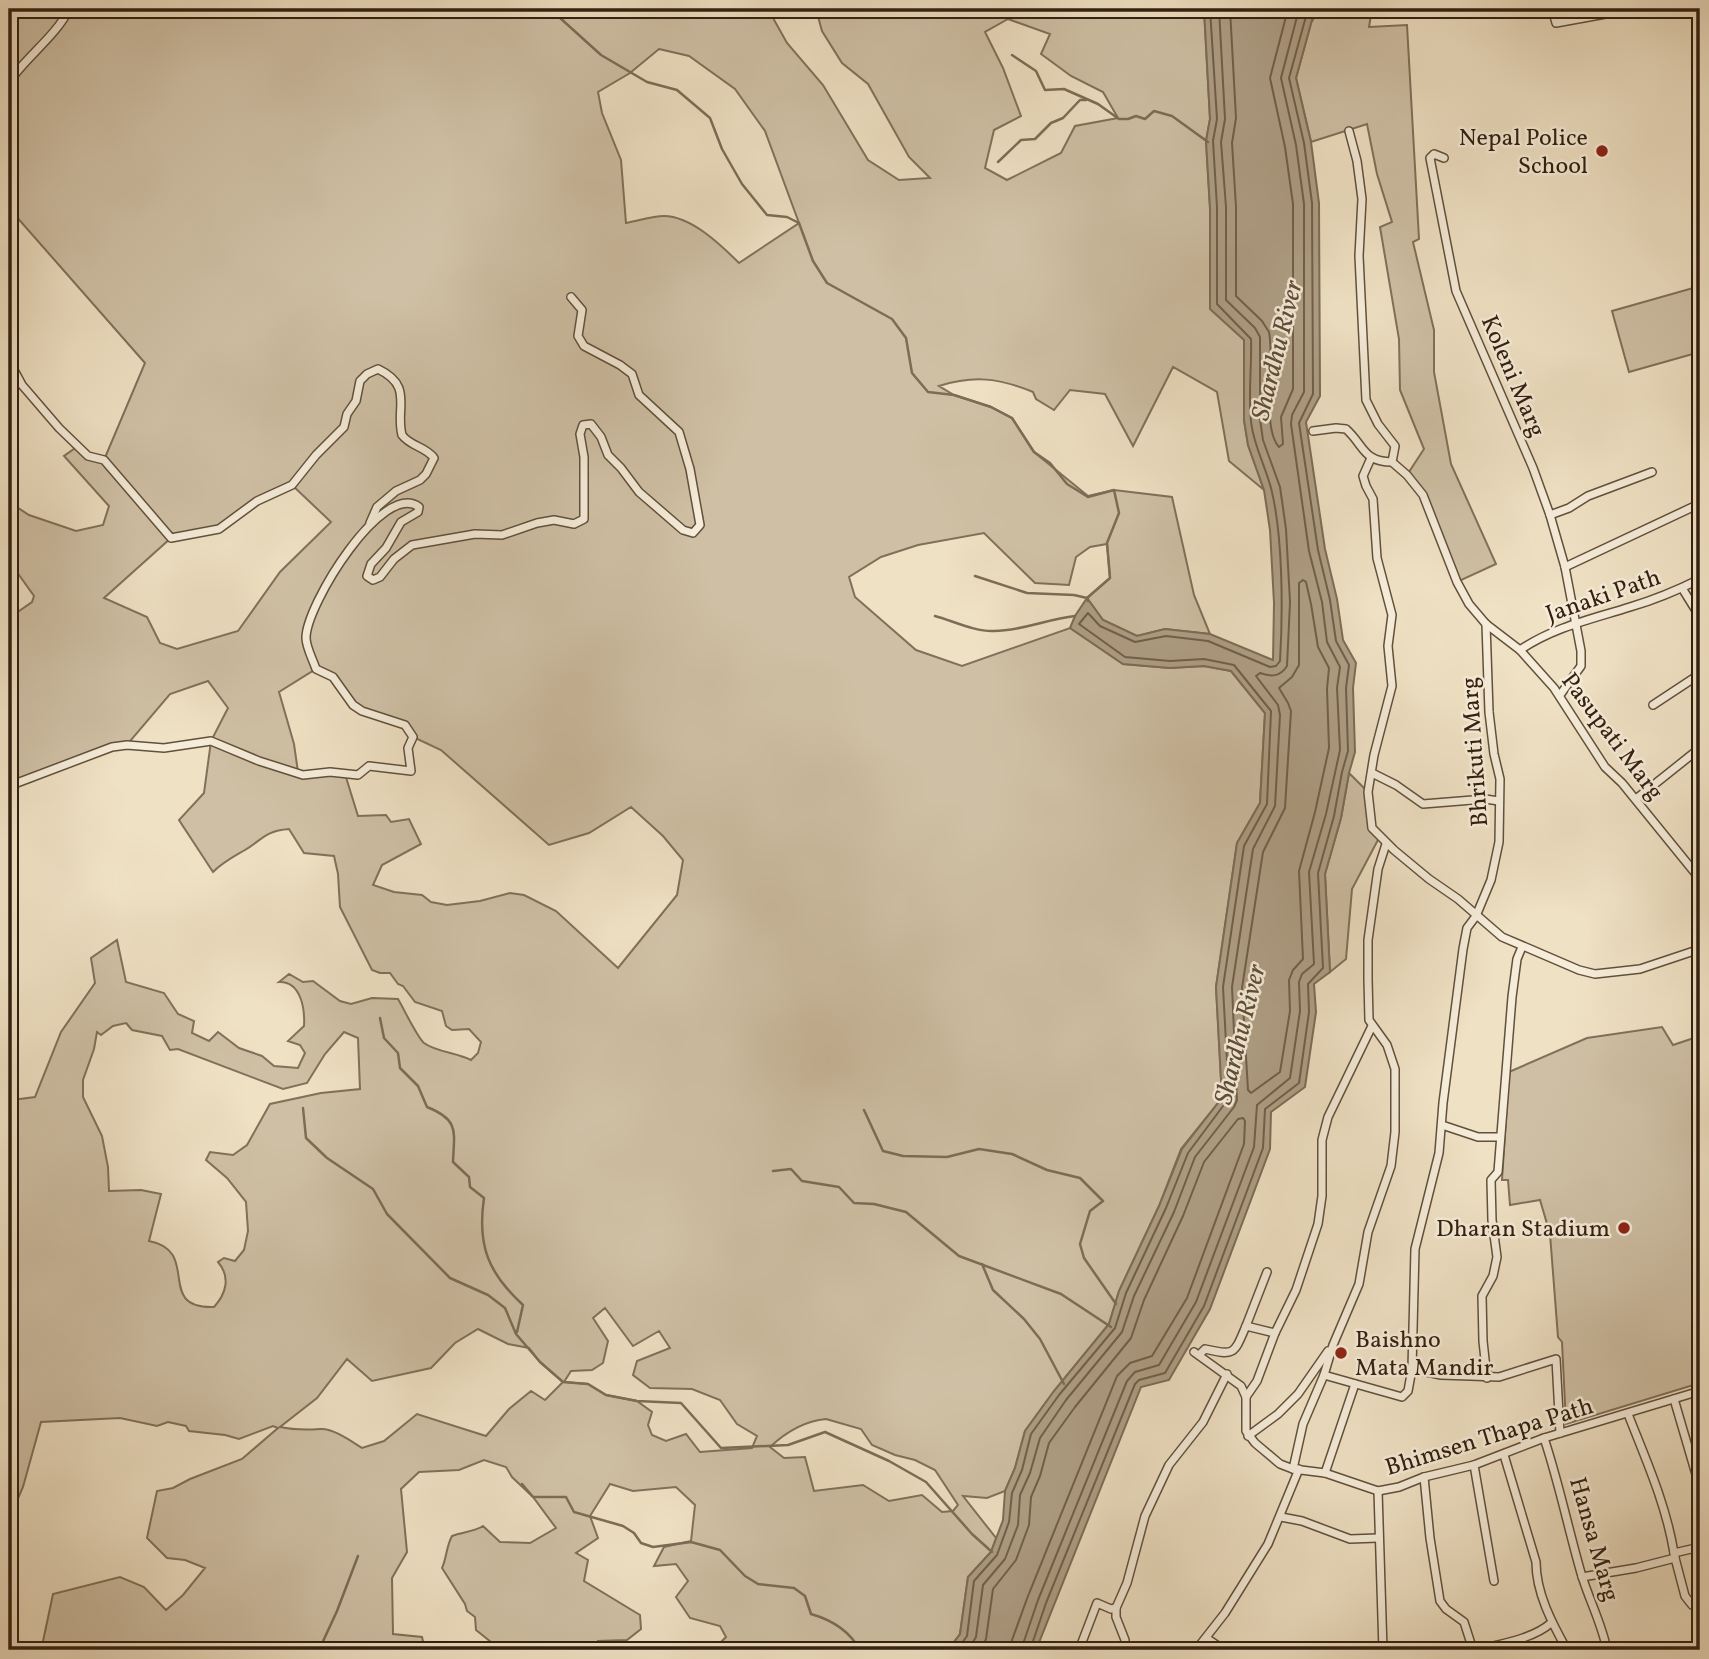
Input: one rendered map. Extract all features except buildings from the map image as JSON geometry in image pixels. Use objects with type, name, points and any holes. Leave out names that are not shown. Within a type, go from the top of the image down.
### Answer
[{"type":"street","points":[[9,82],[21,64],[64,19],[69,9]]},
{"type":"street","points":[[1552,9],[1556,23],[1633,9]]},
{"type":"street","points":[[1313,431],[1346,429],[1371,458],[1392,462],[1395,446],[1378,424],[1366,400],[1359,256],[1362,199],[1357,161],[1349,131]]},
{"type":"street","name":"Koleni Marg","points":[[1444,158],[1434,154],[1430,158],[1456,291],[1533,468],[1565,567],[1581,651],[1581,666],[1560,695]]},
{"type":"street","points":[[9,786],[112,747],[127,745],[164,748],[211,741],[259,761],[303,775],[330,772],[358,775],[369,766],[411,771],[408,748],[413,737],[405,725],[352,705],[333,677],[316,669],[306,638],[311,615],[352,544],[370,523],[404,501],[414,502],[419,507],[418,512],[401,522],[386,548],[371,564],[367,576],[373,580],[380,577],[394,559],[412,545],[475,534],[502,535],[537,523],[555,520],[574,524],[584,519],[584,457],[580,434],[583,425],[591,424],[601,437],[608,455],[639,492],[683,530],[693,533],[700,525],[690,469],[679,432],[639,395],[632,374],[584,346],[578,336],[582,310],[571,297]]},
{"type":"street","points":[[9,361],[22,385],[59,428],[88,456],[104,460],[171,538],[219,529],[257,500],[292,485],[316,455],[344,427],[347,414],[356,401],[360,381],[378,369],[388,374],[403,399],[400,429],[402,435],[411,445],[427,450],[434,458],[420,480],[396,491],[377,507],[370,523]]},
{"type":"street","points":[[1371,458],[1363,476],[1373,499],[1377,558],[1392,615],[1388,646],[1392,686],[1368,792],[1372,828],[1386,844],[1458,899],[1502,937],[1595,974],[1640,969],[1700,949]]},
{"type":"street","name":"Pasupati Marg","points":[[1392,462],[1423,495],[1457,582],[1469,604],[1486,624],[1520,650],[1560,695],[1605,767],[1636,799],[1700,879]]},
{"type":"street","points":[[1550,515],[1569,508],[1588,496],[1652,472]]},
{"type":"street","points":[[1565,567],[1697,505]]},
{"type":"street","name":"Janaki Path","points":[[1520,650],[1540,637],[1574,623],[1635,606],[1700,579]]},
{"type":"street","points":[[1682,587],[1700,617]]},
{"type":"street","name":"Bhrikuti Marg","points":[[1412,1370],[1415,1249],[1434,1177],[1463,949],[1467,928],[1476,916],[1491,880],[1499,842],[1500,779],[1489,712],[1486,624]]},
{"type":"street","points":[[1653,705],[1700,674]]},
{"type":"street","points":[[1636,799],[1700,748]]},
{"type":"street","points":[[1372,773],[1396,785],[1423,804],[1485,799],[1499,801]]},
{"type":"street","points":[[1196,1650],[1225,1613],[1268,1544],[1281,1517],[1296,1469],[1303,1424],[1359,1284],[1368,1232],[1391,1166],[1395,1132],[1395,1069],[1387,1045],[1369,1020],[1368,940],[1378,869],[1386,844]]},
{"type":"street","points":[[1487,1378],[1482,1296],[1493,1276],[1497,1257],[1492,1220],[1491,1180],[1498,1172],[1517,959],[1522,947]]},
{"type":"street","points":[[1333,1345],[1298,1394],[1278,1414],[1248,1436],[1244,1413],[1246,1397],[1267,1359],[1275,1333],[1292,1303],[1318,1224],[1322,1196],[1322,1140],[1328,1117],[1372,1026]]},
{"type":"street","points":[[1442,1125],[1478,1138],[1500,1137]]},
{"type":"street","points":[[1246,1397],[1241,1386],[1197,1353],[1205,1349],[1227,1354],[1233,1352],[1267,1272]]},
{"type":"street","points":[[1245,1326],[1275,1333]]},
{"type":"street","points":[[1324,1375],[1402,1397],[1408,1391],[1412,1370],[1487,1378],[1513,1374],[1556,1359],[1560,1433]]},
{"type":"street","points":[[1125,1650],[1116,1608],[1127,1583],[1145,1516],[1169,1465],[1203,1422],[1227,1374]]},
{"type":"street","points":[[1325,1473],[1355,1384]]},
{"type":"street","name":"Bhimsen Thapa Path","points":[[1248,1436],[1280,1464],[1325,1473],[1378,1491],[1399,1488],[1424,1477],[1474,1465],[1544,1438],[1700,1391]]},
{"type":"street","points":[[1674,1399],[1700,1488]]},
{"type":"street","points":[[1628,1414],[1660,1496],[1685,1596],[1692,1605],[1700,1602]]},
{"type":"street","name":"Hansa Marg","points":[[1544,1438],[1561,1490],[1583,1577],[1604,1632],[1607,1650]]},
{"type":"street","points":[[1504,1455],[1536,1562],[1536,1577],[1551,1623],[1567,1650]]},
{"type":"street","points":[[1474,1465],[1494,1581]]},
{"type":"street","points":[[1424,1477],[1440,1601],[1446,1609],[1465,1622],[1475,1650],[1512,1641],[1546,1628],[1551,1623]]},
{"type":"street","points":[[1378,1491],[1382,1650]]},
{"type":"street","points":[[1281,1517],[1302,1521],[1350,1539],[1378,1538]]},
{"type":"street","points":[[1583,1577],[1636,1568],[1700,1548]]},
{"type":"street","points":[[1079,1650],[1097,1603],[1111,1609],[1116,1608]]},
{"type":"street","points":[[1206,1638],[1218,1646],[1233,1650],[1265,1650]]},
{"type":"street","points":[[1419,1650],[1468,1650]]},
{"type":"shaded area","points":[[29,9],[768,9],[787,43],[823,85],[868,160],[899,180],[930,178],[909,157],[868,84],[842,63],[822,31],[816,9],[1204,9],[1210,119],[1206,141],[1210,208],[1244,340],[1244,420],[1248,445],[1264,490],[1229,461],[1217,392],[1173,367],[1133,446],[1105,394],[1070,390],[1054,410],[1036,399],[1033,392],[998,381],[975,379],[939,386],[954,395],[991,407],[1012,418],[1034,452],[1088,496],[1114,490],[1172,497],[1194,595],[1210,634],[1165,629],[1137,636],[1103,620],[1087,598],[1110,578],[1107,544],[1090,547],[1076,557],[1069,585],[1035,583],[984,533],[918,545],[881,557],[849,577],[855,597],[916,650],[962,666],[1070,628],[1123,664],[1170,668],[1204,666],[1231,671],[1265,713],[1260,803],[1237,843],[1216,987],[1222,1098],[1181,1149],[1159,1206],[1119,1291],[1109,1324],[1025,1431],[1015,1468],[1005,1491],[987,1498],[963,1496],[996,1538],[991,1552],[968,1577],[960,1634],[948,1650],[699,1650],[701,1643],[718,1645],[726,1637],[720,1626],[690,1618],[676,1597],[688,1581],[676,1564],[654,1566],[664,1547],[691,1541],[695,1505],[676,1487],[633,1491],[610,1484],[590,1516],[598,1538],[576,1553],[588,1560],[584,1581],[640,1615],[641,1629],[627,1640],[598,1641],[598,1650],[501,1650],[476,1630],[475,1617],[467,1611],[442,1568],[450,1540],[452,1536],[483,1526],[500,1542],[530,1543],[556,1528],[506,1467],[484,1460],[459,1470],[419,1472],[401,1489],[407,1552],[392,1578],[393,1634],[422,1637],[425,1650],[35,1650],[42,1646],[53,1594],[120,1577],[144,1587],[166,1610],[183,1595],[205,1568],[185,1560],[167,1558],[147,1538],[157,1491],[173,1488],[242,1459],[278,1428],[273,1426],[239,1439],[189,1431],[186,1426],[168,1422],[157,1426],[120,1418],[41,1422],[23,1487],[9,1519],[9,1098],[12,1100],[35,1097],[61,1032],[95,983],[91,958],[117,940],[126,982],[164,993],[178,1014],[194,1021],[192,1033],[209,1041],[218,1032],[239,1048],[262,1056],[274,1066],[298,1068],[305,1053],[300,1045],[288,1041],[304,1026],[302,1004],[297,991],[286,983],[279,982],[289,974],[303,982],[313,981],[340,1001],[351,1004],[372,998],[398,999],[421,1040],[435,1048],[471,1060],[478,1053],[481,1042],[469,1029],[452,1030],[446,1026],[442,1011],[415,1002],[390,973],[372,970],[340,907],[334,856],[304,853],[289,829],[281,830],[265,836],[213,872],[179,820],[204,793],[211,741],[228,708],[208,681],[170,694],[126,746],[9,786],[9,618],[32,602],[34,596],[9,561],[9,502],[29,515],[76,531],[103,525],[109,506],[64,456],[78,446],[88,456],[104,460],[145,363],[15,215],[9,212],[9,14]],"holes":[[[1008,19],[1050,34],[1041,54],[1071,76],[1103,92],[1118,118],[1075,126],[1061,153],[1007,180],[985,168],[994,130],[1021,116],[1003,68],[985,32]],[[659,49],[689,56],[735,89],[765,131],[799,223],[739,263],[705,233],[674,217],[664,216],[626,223],[621,160],[602,113],[598,92],[630,73]],[[292,485],[331,522],[280,572],[238,631],[177,649],[160,643],[147,617],[104,598],[171,538],[228,523],[257,501]],[[316,669],[333,677],[362,711],[405,725],[413,737],[441,750],[549,845],[589,833],[631,807],[663,836],[683,860],[677,895],[618,968],[556,911],[524,895],[510,893],[480,901],[447,905],[431,902],[422,895],[394,892],[373,885],[382,865],[421,844],[409,819],[391,822],[386,815],[358,816],[345,774],[298,772],[294,744],[279,692]],[[126,1023],[132,1030],[162,1036],[170,1050],[178,1049],[283,1089],[307,1083],[325,1054],[344,1032],[358,1038],[360,1089],[321,1093],[270,1104],[247,1145],[233,1155],[210,1152],[206,1160],[227,1178],[246,1202],[248,1231],[244,1250],[235,1261],[224,1258],[218,1262],[226,1279],[222,1297],[214,1307],[196,1305],[186,1299],[181,1290],[173,1256],[165,1247],[149,1241],[161,1194],[141,1190],[109,1191],[102,1136],[83,1097],[83,1080],[97,1032],[101,1035],[113,1026]],[[605,1308],[633,1346],[659,1331],[670,1348],[637,1361],[633,1375],[650,1388],[692,1389],[720,1400],[737,1424],[757,1436],[752,1448],[700,1452],[686,1434],[666,1441],[652,1435],[648,1425],[652,1412],[637,1401],[606,1395],[588,1384],[564,1382],[571,1371],[592,1370],[603,1363],[608,1341],[593,1318]],[[478,1329],[508,1344],[529,1348],[540,1362],[563,1382],[545,1400],[531,1391],[509,1409],[486,1436],[417,1414],[384,1441],[362,1448],[330,1431],[280,1427],[317,1398],[347,1359],[372,1381],[431,1368],[455,1343]],[[826,1419],[861,1429],[872,1445],[935,1470],[958,1505],[953,1511],[942,1512],[922,1495],[889,1501],[863,1485],[814,1491],[805,1457],[784,1458],[770,1447],[789,1432],[810,1422]]]},
{"type":"shaded area","points":[[1319,9],[1372,9],[1369,27],[1407,25],[1419,239],[1413,242],[1434,330],[1434,372],[1451,464],[1496,564],[1457,582],[1424,495],[1407,475],[1424,449],[1400,390],[1399,339],[1380,227],[1392,222],[1377,174],[1367,124],[1311,142],[1296,78],[1311,23]]},
{"type":"shaded area","points":[[1700,286],[1700,352],[1629,372],[1612,311]]},
{"type":"shaded area","points":[[1349,773],[1368,792],[1369,814],[1379,838],[1352,889],[1346,959],[1330,972],[1325,874],[1341,818]]},
{"type":"shaded area","name":"Dharan Stadium","points":[[1662,1027],[1673,1045],[1700,1036],[1700,1383],[1566,1424],[1562,1342],[1558,1337],[1550,1234],[1540,1200],[1510,1205],[1508,1180],[1502,1180],[1509,1072],[1587,1038]]},
{"type":"water","name":"Shardhu River","points":[[1204,9],[1315,9],[1296,78],[1311,142],[1319,203],[1320,396],[1306,422],[1325,549],[1343,640],[1356,663],[1353,688],[1355,752],[1341,818],[1325,874],[1330,972],[1314,984],[1316,1012],[1305,1087],[1271,1112],[1270,1149],[1210,1309],[1169,1380],[1141,1387],[1036,1650],[948,1650],[960,1634],[968,1577],[991,1552],[1003,1520],[1005,1491],[1015,1468],[1025,1431],[1109,1324],[1119,1291],[1182,1149],[1222,1098],[1216,987],[1237,843],[1260,803],[1265,713],[1231,671],[1204,666],[1170,668],[1123,664],[1070,628],[1087,598],[1103,620],[1137,636],[1165,629],[1210,634],[1273,660],[1274,603],[1270,530],[1264,490],[1248,445],[1244,420],[1244,340],[1210,309],[1210,208],[1206,141],[1210,119]]},
{"type":"waterway","points":[[552,9],[601,55],[647,82],[677,90],[710,118],[722,149],[742,184],[767,215],[787,217],[799,223],[813,261],[827,283],[892,319],[906,338],[912,373],[928,392],[954,395],[991,407],[1012,418],[1034,452],[1050,463],[1067,484],[1088,497],[1114,490],[1119,513],[1107,543],[1110,578],[1087,598],[1088,601]]},
{"type":"waterway","points":[[1012,55],[1036,71],[1045,90],[1064,89],[1098,104],[1119,119],[1136,116],[1145,119],[1154,111],[1172,116],[1208,142]]},
{"type":"waterway","points":[[998,162],[1021,140],[1035,139],[1051,123],[1063,118],[1080,100],[1086,100]]},
{"type":"waterway","points":[[975,576],[1027,593],[1087,598]]},
{"type":"waterway","points":[[935,616],[987,631],[1015,629],[1075,616]]},
{"type":"waterway","points":[[380,1018],[384,1038],[398,1053],[400,1068],[418,1086],[427,1107],[450,1122],[454,1135],[453,1162],[469,1177],[470,1187],[484,1198],[482,1230],[488,1257],[501,1281],[523,1305],[517,1332]]},
{"type":"waterway","points":[[303,1108],[306,1138],[327,1158],[373,1189],[387,1214],[450,1278],[488,1295],[505,1308],[516,1334],[540,1362],[563,1382],[588,1384],[606,1395],[637,1401],[681,1403],[721,1448],[788,1445],[825,1432],[889,1461],[926,1482],[972,1534],[992,1552]]},
{"type":"waterway","points":[[864,1110],[883,1151],[903,1156],[947,1157],[979,1149],[1012,1154],[1047,1170],[1080,1178],[1103,1201],[1090,1211],[1080,1244],[1084,1258],[1116,1304]]},
{"type":"waterway","points":[[773,1171],[791,1169],[802,1181],[839,1187],[854,1203],[874,1204],[906,1212],[959,1256],[1061,1294],[1111,1327]]},
{"type":"waterway","points":[[982,1264],[993,1290],[1024,1319],[1040,1339],[1064,1384]]},
{"type":"waterway","points":[[522,1484],[533,1497],[566,1497],[574,1512],[623,1526],[634,1533],[641,1543],[653,1547],[691,1542],[720,1550],[745,1576],[758,1584],[794,1588],[805,1596],[811,1614],[839,1627],[851,1637],[860,1650]]},
{"type":"waterway","points":[[319,1650],[358,1556]]},
{"type":"place","name":"Nepal Police School","points":[[1602,151]]},
{"type":"place","name":"Dharan Stadium","points":[[1624,1228]]},
{"type":"place","name":"Baishno Mata Mandir","points":[[1341,1353]]}]
